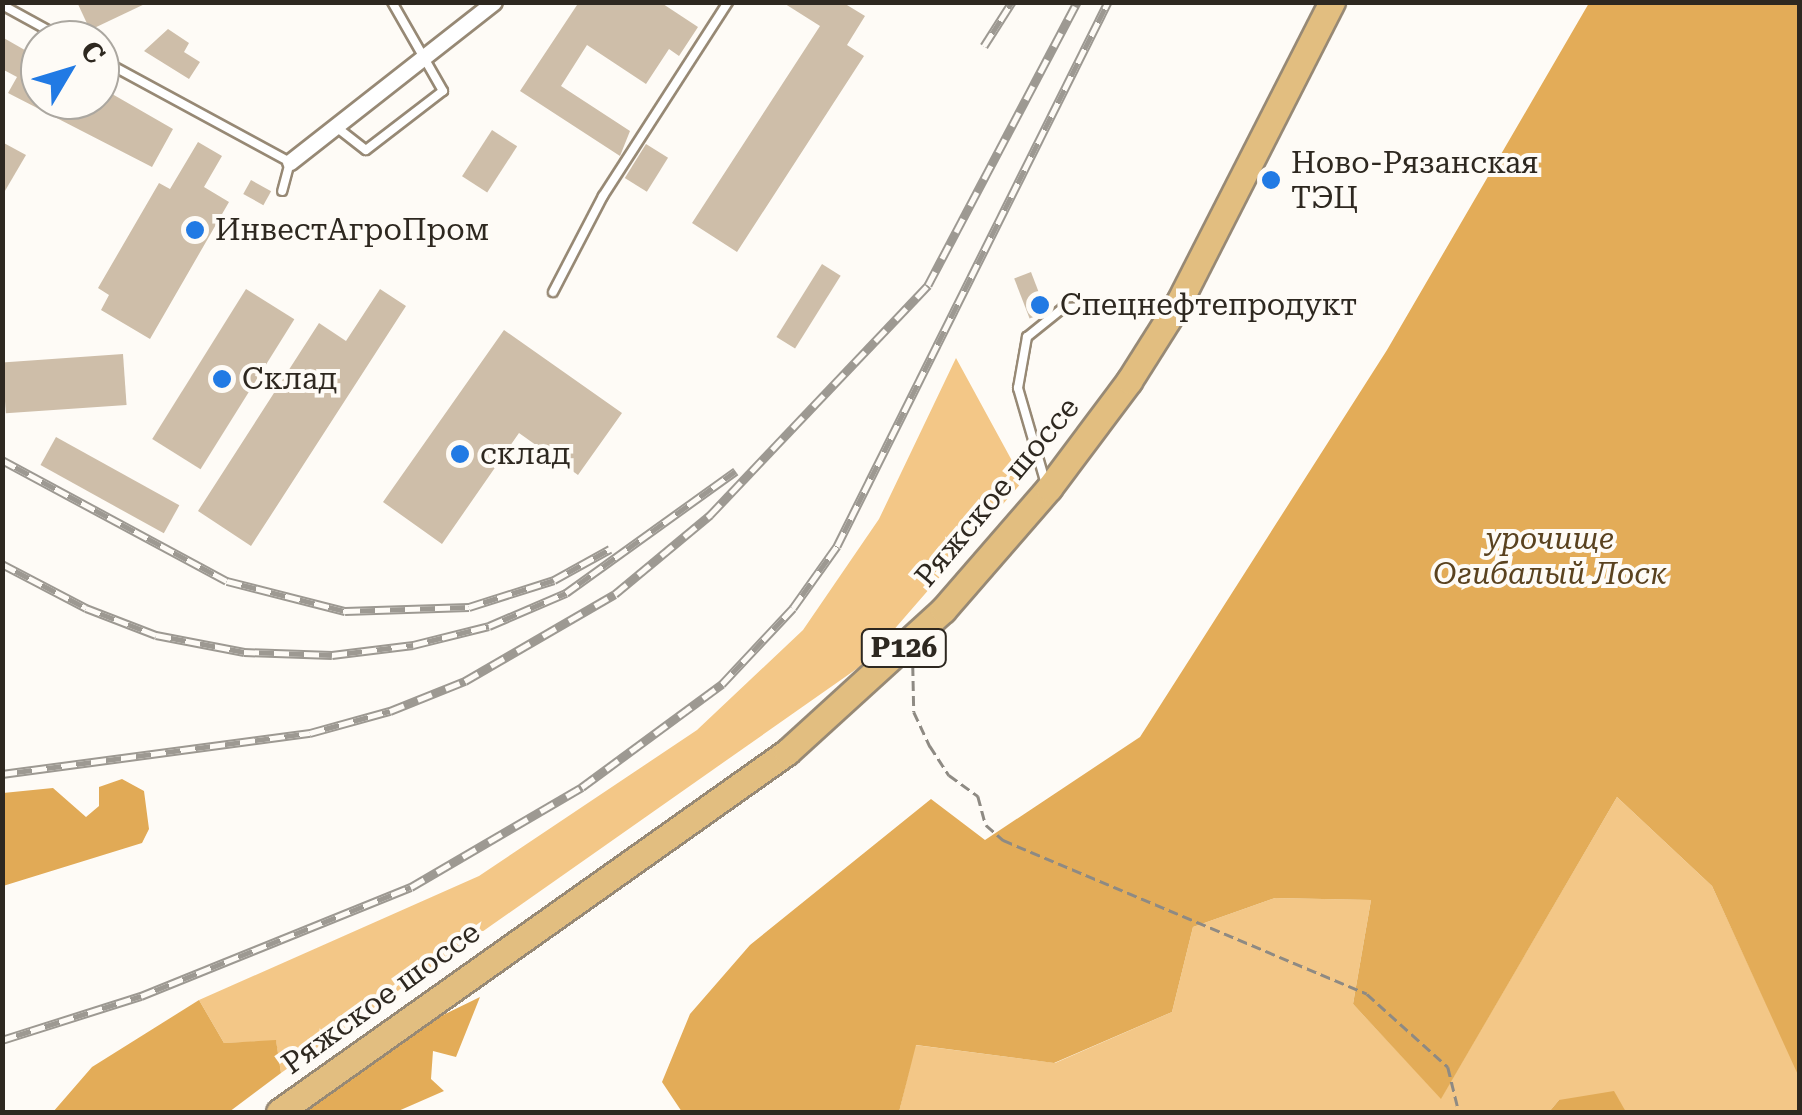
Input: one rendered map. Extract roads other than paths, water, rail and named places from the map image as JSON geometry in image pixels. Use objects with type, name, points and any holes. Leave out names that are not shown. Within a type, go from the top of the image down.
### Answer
[{"type":"main road","name":"Ряжское шоссе","points":[[280,1112],[728,796],[913,640],[1050,488],[1179,302],[1332,2]]},
{"type":"street","points":[[290,162],[494,2]]},
{"type":"lane","points":[[335,126],[366,150],[443,91],[426,54],[392,2]]},
{"type":"lane","points":[[553,292],[603,196],[728,2]]},
{"type":"lane","points":[[2,6],[28,20]]},
{"type":"lane","points":[[120,69],[290,162],[282,191]]},
{"type":"lane","points":[[1050,488],[1018,388],[1028,338],[1063,308],[1179,302]]},
{"type":"railway","points":[[984,46],[1012,2]]},
{"type":"railway","points":[[2,774],[310,733],[390,711],[465,681],[615,594],[710,515],[928,285],[1077,2]]},
{"type":"railway","points":[[2,1040],[141,996],[411,887],[582,787],[722,684],[793,608],[837,546],[1108,2]]},
{"type":"railway","points":[[2,460],[227,581],[345,611],[469,607],[554,580],[610,549]]},
{"type":"railway","points":[[2,564],[86,608],[156,635],[244,652],[332,655],[413,645],[489,626],[566,593],[736,471]]},
{"type":"place","name":"Ново-Рязанская ТЭЦ","points":[[1271,180]]},
{"type":"place","name":"ИнвестАгроПром","points":[[195,230]]},
{"type":"place","name":"Спецнефтепродукт","points":[[1040,305]]},
{"type":"place","name":"Склад","points":[[222,379]]},
{"type":"place","name":"склад","points":[[460,454]]},
{"type":"park label","name":"урочище Огибалый Лоск","points":[[1550,556]]}]
